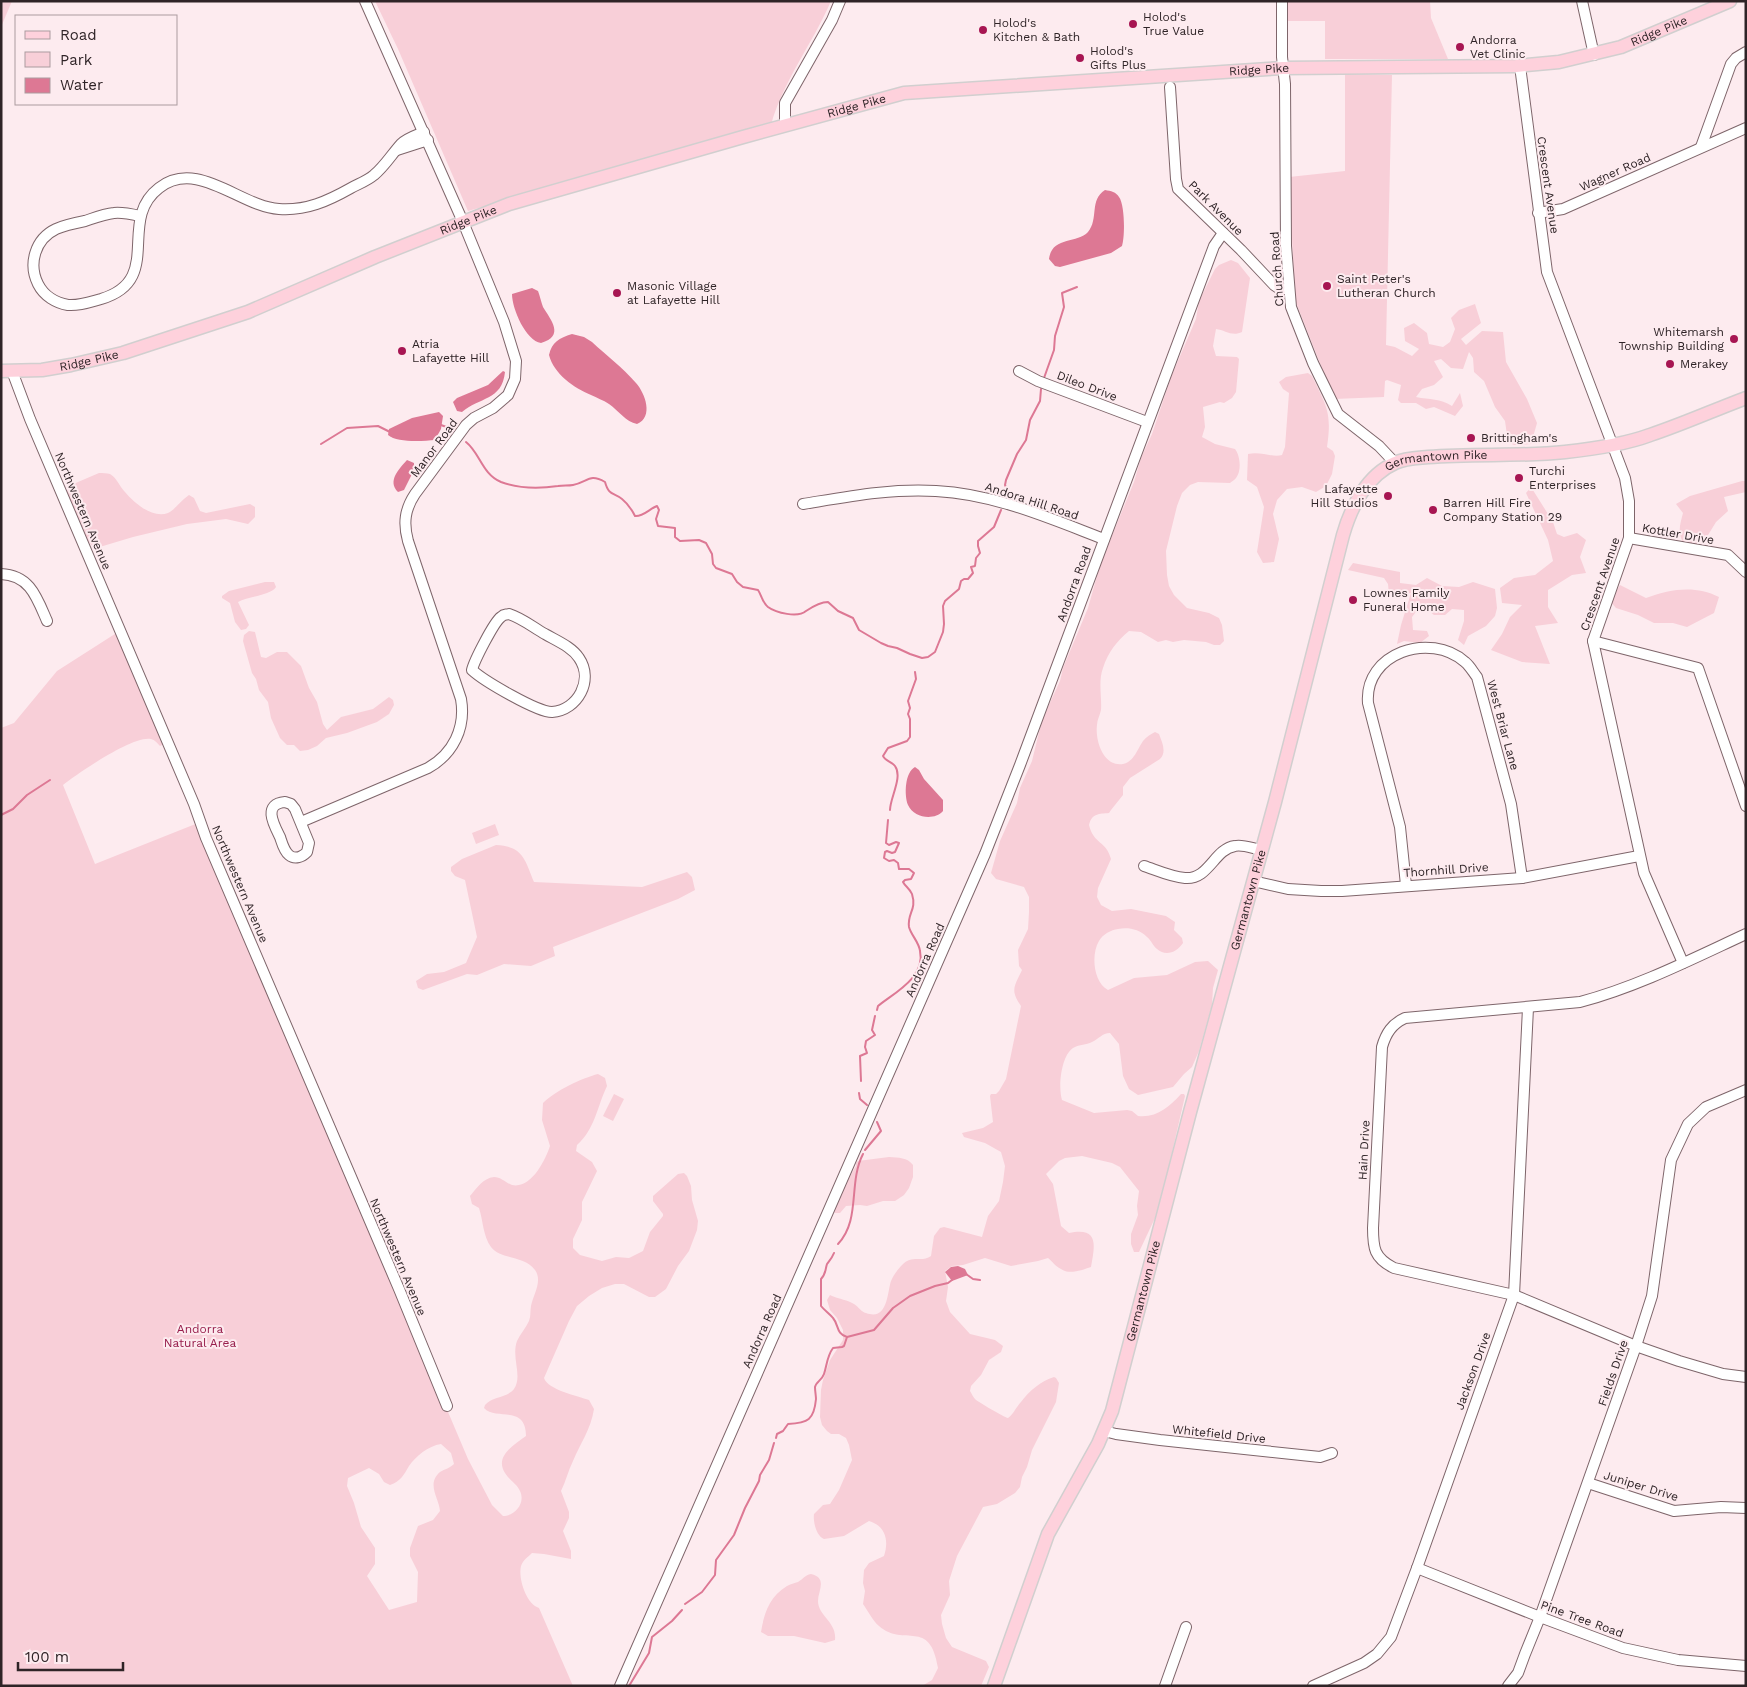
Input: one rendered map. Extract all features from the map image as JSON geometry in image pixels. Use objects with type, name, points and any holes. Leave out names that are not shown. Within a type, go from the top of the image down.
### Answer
[{"type":"main road","name":"Ridge Pike","points":[[7,371],[42,370],[123,353],[224,321],[509,204],[877,99],[915,91],[1283,68],[1520,66],[1559,62],[1594,55],[1642,39],[1730,1]]},
{"type":"main road","name":"Germantown Pike","points":[[994,1686],[1048,1534],[1104,1431],[1116,1396],[1347,523],[1357,500],[1370,482],[1382,470],[1407,459],[1564,452],[1612,445],[1649,436],[1746,398]]},
{"type":"street","name":"Manor Road","points":[[301,822],[435,764],[446,755],[457,737],[462,718],[461,699],[408,541],[405,516],[415,494],[462,429],[474,418],[498,404],[508,395],[515,379],[516,367],[504,322],[463,222],[365,1]]},
{"type":"street","points":[[786,125],[785,103],[832,20],[840,1]]},
{"type":"street","name":"Church Road","points":[[1282,1],[1285,84],[1286,246],[1288,289],[1293,314],[1313,363],[1338,414],[1379,446],[1395,463]]},
{"type":"street","points":[[1582,1],[1594,55]]},
{"type":"street","points":[[1701,147],[1731,64],[1736,58],[1746,52]]},
{"type":"street","name":"Crescent Avenue","points":[[1520,66],[1547,272],[1625,478],[1630,501],[1629,538],[1593,641],[1639,856],[1644,873],[1682,963]]},
{"type":"street","name":"Park Avenue","points":[[1170,87],[1178,189],[1274,285],[1280,289],[1288,289]]},
{"type":"street","name":"Wagner Road","points":[[1538,213],[1563,209],[1746,128]]},
{"type":"street","points":[[140,216],[119,212],[110,213],[60,228],[50,233],[42,241],[34,258],[35,274],[42,289],[54,301],[72,305],[85,304],[120,292],[129,283],[135,271],[142,208],[154,192],[164,184],[182,179],[194,179],[217,186],[264,207],[287,209],[309,207],[329,200],[370,178],[405,141],[426,136]]},
{"type":"street","name":"Andorra Road","points":[[620,1686],[985,854],[1214,246],[1223,233]]},
{"type":"street","name":"Northwestern Avenue","points":[[7,371],[30,419],[191,798],[206,838],[403,1298],[447,1406]]},
{"type":"street","name":"Dileo Drive","points":[[1019,371],[1038,381],[1147,422]]},
{"type":"street","name":"Andora Hill Road","points":[[803,504],[884,493],[943,491],[1005,503],[1104,539]]},
{"type":"street","name":"Kottler Drive","points":[[1629,538],[1728,555],[1746,572]]},
{"type":"street","points":[[1,574],[18,577],[30,586],[46,621]]},
{"type":"street","points":[[509,614],[572,650],[582,663],[585,679],[580,695],[573,704],[557,711],[546,711],[535,708],[472,670],[497,621],[503,615],[509,614]]},
{"type":"street","points":[[1593,641],[1698,668],[1746,806]]},
{"type":"street","name":"West Briar Lane","points":[[1406,885],[1400,827],[1367,694],[1371,680],[1383,662],[1404,651],[1419,648],[1437,650],[1454,655],[1464,661],[1477,677],[1511,804],[1522,878]]},
{"type":"street","points":[[454,676],[472,670]]},
{"type":"street","points":[[279,803],[288,803],[295,809],[301,822],[310,846],[305,855],[296,858],[290,856],[285,850],[272,820],[272,810],[279,803]]},
{"type":"street","points":[[1144,866],[1190,878],[1202,873],[1218,856],[1230,847],[1240,846],[1262,850]]},
{"type":"street","name":"Thornhill Drive","points":[[1253,881],[1288,889],[1321,892],[1522,878],[1639,856]]},
{"type":"street","name":"Hain Drive","points":[[1746,934],[1604,996],[1580,1002],[1528,1008],[1405,1018],[1397,1022],[1388,1032],[1382,1047],[1373,1228],[1373,1242],[1376,1254],[1387,1264],[1410,1272],[1514,1295],[1679,1362],[1723,1374],[1746,1377]]},
{"type":"street","name":"Jackson Drive","points":[[1313,1686],[1364,1663],[1378,1654],[1391,1637],[1514,1295],[1528,1008]]},
{"type":"street","name":"Fields Drive","points":[[1508,1686],[1518,1674],[1540,1617],[1652,1296],[1671,1160],[1688,1124],[1706,1107],[1746,1090]]},
{"type":"street","name":"Whitefield Drive","points":[[1104,1431],[1123,1435],[1320,1457],[1332,1453]]},
{"type":"street","name":"Juniper Drive","points":[[1588,1483],[1674,1511],[1721,1507],[1746,1508]]},
{"type":"street","name":"Pine Tree Road","points":[[1417,1568],[1623,1648],[1678,1660],[1746,1666]]},
{"type":"street","points":[[1165,1686],[1186,1627]]},
{"type":"green space","points":[[1,1],[12,1],[1,27]]},
{"type":"green space","points":[[375,1],[831,1],[783,93],[771,125],[468,211],[398,49]]},
{"type":"green space","points":[[1288,1],[1430,1],[1431,18],[1448,59],[1325,59],[1325,21],[1288,21]]},
{"type":"green space","points":[[1345,74],[1392,75],[1386,345],[1395,347],[1412,356],[1419,349],[1405,341],[1404,328],[1414,323],[1427,333],[1429,344],[1443,347],[1450,342],[1455,329],[1451,318],[1459,310],[1475,304],[1481,323],[1461,339],[1466,345],[1482,331],[1503,332],[1506,362],[1527,399],[1537,423],[1531,444],[1514,445],[1508,442],[1505,421],[1495,407],[1484,381],[1474,372],[1473,358],[1469,352],[1463,369],[1451,368],[1441,359],[1434,361],[1443,377],[1434,385],[1422,389],[1416,397],[1439,400],[1452,406],[1460,393],[1463,406],[1455,416],[1434,407],[1426,409],[1416,403],[1401,403],[1398,400],[1401,385],[1387,380],[1385,381],[1384,397],[1334,399],[1295,300],[1289,177],[1345,171]]},
{"type":"green space","points":[[1231,260],[1238,263],[1250,278],[1242,332],[1232,334],[1216,329],[1213,346],[1216,356],[1237,357],[1239,359],[1236,392],[1232,398],[1224,403],[1220,402],[1203,407],[1205,427],[1202,437],[1215,444],[1235,449],[1240,467],[1236,479],[1230,483],[1198,482],[1190,485],[1182,493],[1166,551],[1169,586],[1174,595],[1187,608],[1209,613],[1219,618],[1224,641],[1220,645],[1184,640],[1158,642],[1141,632],[1129,631],[1113,647],[1105,662],[1101,678],[1101,710],[1097,721],[1099,745],[1105,757],[1110,761],[1116,764],[1123,764],[1133,758],[1144,740],[1155,732],[1159,734],[1163,753],[1160,759],[1130,778],[1123,787],[1123,795],[1109,813],[1094,816],[1089,825],[1094,836],[1106,848],[1111,859],[1098,888],[1097,897],[1101,905],[1112,911],[1131,909],[1166,916],[1175,922],[1174,930],[1182,938],[1183,943],[1175,951],[1164,953],[1137,930],[1126,928],[1110,931],[1105,934],[1096,947],[1094,960],[1099,981],[1108,990],[1134,978],[1167,975],[1195,962],[1208,961],[1218,970],[1213,988],[1212,1005],[1199,1051],[1192,1067],[1173,1087],[1138,1095],[1129,1089],[1123,1076],[1119,1044],[1110,1033],[1090,1043],[1073,1048],[1063,1065],[1061,1080],[1062,1100],[1094,1113],[1127,1110],[1132,1111],[1138,1116],[1151,1115],[1162,1111],[1181,1094],[1185,1096],[1155,1218],[1139,1252],[1134,1252],[1131,1244],[1131,1234],[1138,1215],[1139,1191],[1120,1167],[1112,1163],[1082,1156],[1065,1158],[1059,1161],[1046,1174],[1053,1184],[1061,1226],[1069,1233],[1086,1233],[1093,1240],[1091,1267],[1068,1272],[1059,1268],[1048,1258],[1011,1266],[985,1258],[963,1265],[952,1266],[945,1271],[948,1287],[946,1301],[950,1312],[970,1334],[995,1340],[1003,1346],[1001,1352],[989,1360],[981,1375],[971,1386],[970,1391],[975,1399],[1008,1418],[1028,1394],[1040,1384],[1054,1377],[1059,1383],[1056,1402],[1032,1450],[1020,1487],[1015,1493],[997,1504],[983,1507],[957,1556],[949,1581],[950,1595],[941,1615],[946,1638],[952,1647],[986,1661],[989,1667],[981,1686],[922,1686],[932,1680],[938,1668],[934,1652],[929,1643],[915,1636],[898,1635],[888,1632],[877,1624],[863,1604],[865,1591],[863,1583],[864,1570],[869,1563],[884,1556],[886,1540],[883,1530],[875,1523],[869,1521],[844,1536],[824,1539],[817,1532],[815,1524],[814,1514],[823,1505],[830,1504],[839,1490],[852,1460],[846,1438],[827,1431],[822,1425],[820,1417],[823,1380],[830,1360],[843,1340],[843,1330],[837,1318],[830,1310],[827,1300],[830,1295],[856,1305],[861,1311],[873,1314],[879,1313],[883,1310],[891,1281],[896,1273],[909,1260],[924,1259],[931,1256],[934,1236],[940,1228],[944,1227],[982,1237],[988,1216],[999,1201],[1005,1166],[1001,1152],[985,1143],[964,1137],[962,1133],[983,1128],[993,1122],[990,1096],[999,1091],[1006,1079],[1021,1006],[1015,996],[1014,988],[1022,970],[1019,966],[1018,950],[1028,929],[1029,897],[1024,887],[996,879],[991,873],[1000,841],[1017,803],[1020,788],[1032,761],[1042,720],[1060,681],[1063,668],[1088,608],[1100,565],[1134,482],[1171,377],[1196,319],[1199,301],[1215,269],[1219,265]]},
{"type":"green space","points":[[1308,373],[1312,376],[1327,410],[1329,426],[1327,447],[1333,451],[1335,456],[1332,474],[1326,486],[1316,492],[1302,487],[1287,489],[1277,500],[1273,514],[1279,539],[1274,562],[1263,563],[1257,552],[1264,507],[1257,487],[1247,480],[1248,454],[1282,455],[1285,447],[1289,393],[1283,389],[1279,382],[1286,377]]},
{"type":"green space","points":[[99,473],[112,476],[133,501],[144,509],[156,514],[168,513],[189,495],[194,498],[200,511],[206,513],[250,504],[255,507],[255,517],[248,524],[226,519],[187,524],[94,547],[88,542],[69,500],[67,491],[71,485]]},
{"type":"green space","points":[[1746,481],[1746,492],[1724,497],[1728,511],[1716,522],[1705,540],[1687,548],[1680,531],[1683,513],[1676,504],[1690,496]]},
{"type":"green space","points":[[1531,487],[1553,522],[1557,534],[1564,537],[1577,533],[1586,540],[1580,557],[1586,573],[1572,575],[1548,590],[1548,607],[1558,623],[1535,626],[1550,664],[1522,662],[1491,650],[1502,634],[1510,617],[1522,605],[1502,603],[1500,588],[1514,578],[1535,575],[1553,561],[1548,540],[1526,493]]},
{"type":"green space","points":[[1353,563],[1400,572],[1400,583],[1416,585],[1427,578],[1442,586],[1459,587],[1473,582],[1495,589],[1497,608],[1495,616],[1486,626],[1468,636],[1464,645],[1458,640],[1464,621],[1464,610],[1452,609],[1445,615],[1434,615],[1428,610],[1418,609],[1412,617],[1413,630],[1427,631],[1429,636],[1420,643],[1404,641],[1397,644],[1411,593],[1389,595],[1388,584],[1384,578],[1348,570]]},
{"type":"green space","points":[[265,582],[274,582],[276,587],[264,594],[238,602],[249,625],[246,629],[241,630],[235,622],[230,603],[222,598],[222,596],[229,591]]},
{"type":"green space","points":[[1620,585],[1646,598],[1665,592],[1683,590],[1701,591],[1719,597],[1714,613],[1687,627],[1673,623],[1654,623],[1638,615],[1616,608],[1610,601]]},
{"type":"green space","points":[[249,631],[255,632],[261,657],[266,658],[277,652],[287,652],[301,666],[327,730],[341,717],[373,709],[389,697],[393,700],[394,705],[389,714],[377,722],[347,733],[326,738],[317,746],[308,750],[300,751],[294,745],[287,745],[280,738],[271,718],[268,702],[259,690],[252,673],[243,641],[244,635]]},
{"type":"green space","name":"Andorra Natural Area","points":[[118,632],[164,744],[160,746],[151,739],[143,739],[132,743],[106,756],[63,785],[95,864],[198,823],[468,1459],[492,1505],[503,1516],[515,1512],[520,1505],[521,1496],[517,1486],[505,1473],[502,1461],[507,1451],[526,1436],[525,1426],[516,1417],[489,1412],[484,1408],[488,1402],[504,1396],[514,1389],[517,1378],[515,1354],[517,1341],[530,1319],[531,1306],[538,1279],[535,1270],[530,1265],[501,1254],[491,1247],[488,1243],[479,1208],[472,1204],[470,1196],[486,1179],[494,1177],[512,1185],[519,1185],[531,1178],[541,1166],[550,1146],[542,1120],[543,1103],[554,1094],[569,1086],[598,1074],[605,1078],[607,1086],[592,1125],[577,1145],[576,1151],[592,1162],[597,1171],[582,1202],[582,1220],[573,1239],[573,1248],[580,1255],[602,1261],[616,1257],[629,1258],[643,1251],[650,1232],[663,1216],[653,1201],[653,1196],[678,1174],[684,1173],[687,1176],[691,1186],[692,1200],[698,1221],[697,1230],[689,1251],[678,1266],[666,1289],[655,1297],[649,1297],[624,1284],[615,1284],[602,1288],[589,1296],[577,1306],[544,1378],[551,1386],[557,1389],[589,1400],[594,1409],[588,1430],[561,1491],[569,1512],[569,1518],[563,1531],[571,1551],[571,1559],[532,1553],[523,1562],[520,1571],[524,1590],[534,1606],[539,1608],[573,1686],[1,1686],[1,728],[14,723],[57,671]],"holes":[[[441,1444],[451,1453],[454,1464],[440,1472],[434,1481],[434,1491],[440,1511],[433,1520],[418,1526],[410,1548],[410,1556],[418,1572],[417,1602],[389,1610],[367,1576],[375,1564],[375,1548],[361,1527],[347,1486],[348,1478],[369,1468],[379,1474],[384,1482],[390,1485],[399,1480],[415,1459],[427,1449]]]},
{"type":"green space","points":[[495,824],[499,835],[476,844],[472,833]]},
{"type":"green space","points":[[496,845],[518,851],[525,861],[534,882],[642,887],[687,872],[692,877],[695,890],[678,899],[553,947],[555,956],[531,966],[504,964],[477,975],[467,974],[423,990],[418,988],[416,981],[427,974],[444,972],[466,963],[477,937],[465,880],[455,876],[451,871],[451,867],[462,859]]},
{"type":"green space","points":[[614,1094],[624,1099],[613,1121],[603,1116]]},
{"type":"green space","points":[[889,1157],[905,1159],[913,1165],[913,1177],[904,1195],[895,1201],[883,1201],[867,1206],[846,1206],[840,1213],[833,1211],[858,1161]]},
{"type":"green space","points":[[811,1574],[816,1576],[821,1582],[819,1606],[833,1628],[835,1640],[825,1643],[794,1636],[768,1636],[761,1632],[766,1612],[776,1595],[787,1586]]},
{"type":"water","points":[[1105,190],[1118,195],[1121,201],[1124,221],[1122,246],[1111,253],[1060,267],[1055,266],[1049,259],[1051,252],[1060,244],[1083,236],[1088,232],[1093,221],[1097,199]]},
{"type":"water","points":[[532,288],[538,291],[543,307],[554,327],[553,336],[541,343],[535,341],[525,331],[514,308],[512,294]]},
{"type":"water","points":[[572,334],[584,337],[592,342],[636,383],[645,399],[647,411],[642,421],[637,424],[629,421],[609,404],[578,388],[555,368],[549,355],[552,347],[563,337]]},
{"type":"water","points":[[503,371],[505,372],[503,381],[495,393],[462,412],[457,411],[453,402],[457,398],[488,385]]},
{"type":"water","points":[[439,412],[443,416],[441,429],[435,440],[404,440],[392,438],[388,435],[389,429],[412,418]]},
{"type":"water","points":[[407,460],[414,463],[414,470],[404,490],[398,492],[394,484],[395,475]]},
{"type":"water","points":[[915,767],[943,800],[943,811],[935,816],[924,817],[919,815],[908,805],[906,784],[909,774]]},
{"type":"water","points":[[958,1266],[965,1269],[968,1275],[952,1281],[945,1272],[951,1267]]},
{"type":"waterway","points":[[1044,378],[1054,350],[1055,336],[1064,307],[1062,293],[1077,287]]},
{"type":"waterway","points":[[1007,496],[1009,493],[1005,485],[1006,480],[1017,454],[1026,440],[1030,420],[1040,401],[1041,389]]},
{"type":"waterway","points":[[441,425],[449,428]]},
{"type":"waterway","points":[[321,444],[347,428],[378,426],[390,432]]},
{"type":"waterway","points":[[466,442],[489,474],[508,484],[529,488],[543,488],[578,484],[592,478],[600,479],[605,482],[610,492],[624,501],[635,516],[657,506],[659,510],[656,519],[658,526],[675,528],[675,537],[680,541],[699,540],[706,543],[716,568],[732,574],[743,587],[758,590],[768,607],[781,613],[798,614],[813,606],[828,602],[838,611],[853,618],[859,630],[881,643],[922,658],[928,657],[935,652],[943,632],[943,606],[945,601],[959,589],[961,581],[968,579],[973,573],[971,567],[975,566],[976,558],[980,553],[978,541],[994,527],[1001,510]]},
{"type":"waterway","points":[[890,810],[898,776],[895,766],[883,756],[888,748],[907,741],[910,737],[910,719],[908,714],[910,708],[908,701],[916,679],[915,672]]},
{"type":"waterway","points":[[1,815],[13,809],[27,795],[50,780]]},
{"type":"waterway","points":[[877,1010],[878,1006],[900,990],[914,976],[921,960],[917,942],[909,927],[913,899],[911,892],[903,882],[911,879],[914,873],[909,869],[899,869],[898,863],[894,860],[889,861],[884,858],[885,852],[895,852],[899,843],[896,842],[889,845],[886,843],[888,820]]},
{"type":"waterway","points":[[861,1081],[860,1056],[867,1053],[866,1041],[875,1035],[872,1030],[875,1016]]},
{"type":"waterway","points":[[859,1093],[860,1099],[867,1105]]},
{"type":"waterway","points":[[865,1150],[881,1131],[877,1122]]},
{"type":"waterway","points":[[838,1244],[849,1224],[856,1177],[863,1154]]},
{"type":"waterway","points":[[776,1438],[777,1434],[783,1431],[788,1424],[801,1423],[812,1416],[816,1399],[815,1387],[824,1374],[829,1354],[833,1348],[844,1346],[847,1337],[839,1332],[833,1318],[821,1306],[821,1279],[834,1253]]},
{"type":"waterway","points":[[966,1274],[973,1279],[980,1280]]},
{"type":"waterway","points":[[847,1337],[874,1330],[893,1308],[910,1296],[952,1280]]},
{"type":"waterway","points":[[685,1604],[702,1592],[715,1575],[716,1560],[734,1535],[760,1475],[769,1460],[774,1443]]},
{"type":"waterway","points":[[629,1686],[649,1653],[652,1637],[682,1610]]},
{"type":"place","name":"Holod's True Value","points":[[1133,24]]},
{"type":"place","name":"Holod's Kitchen & Bath","points":[[983,30]]},
{"type":"place","name":"Andorra Vet Clinic","points":[[1460,47]]},
{"type":"place","name":"Holod's Gifts Plus","points":[[1080,58]]},
{"type":"place","name":"Saint Peter's Lutheran Church","points":[[1327,286]]},
{"type":"place","name":"Masonic Village at Lafayette Hill","points":[[617,293]]},
{"type":"place","name":"Whitemarsh Township Building","points":[[1734,339]]},
{"type":"place","name":"Atria Lafayette Hill","points":[[402,351]]},
{"type":"place","name":"Merakey","points":[[1670,364]]},
{"type":"place","name":"Brittingham's","points":[[1471,438]]},
{"type":"place","name":"Turchi Enterprises","points":[[1519,478]]},
{"type":"place","name":"Lafayette Hill Studios","points":[[1388,496]]},
{"type":"place","name":"Barren Hill Fire Company Station 29","points":[[1433,510]]},
{"type":"place","name":"Lownes Family Funeral Home","points":[[1353,600]]}]
